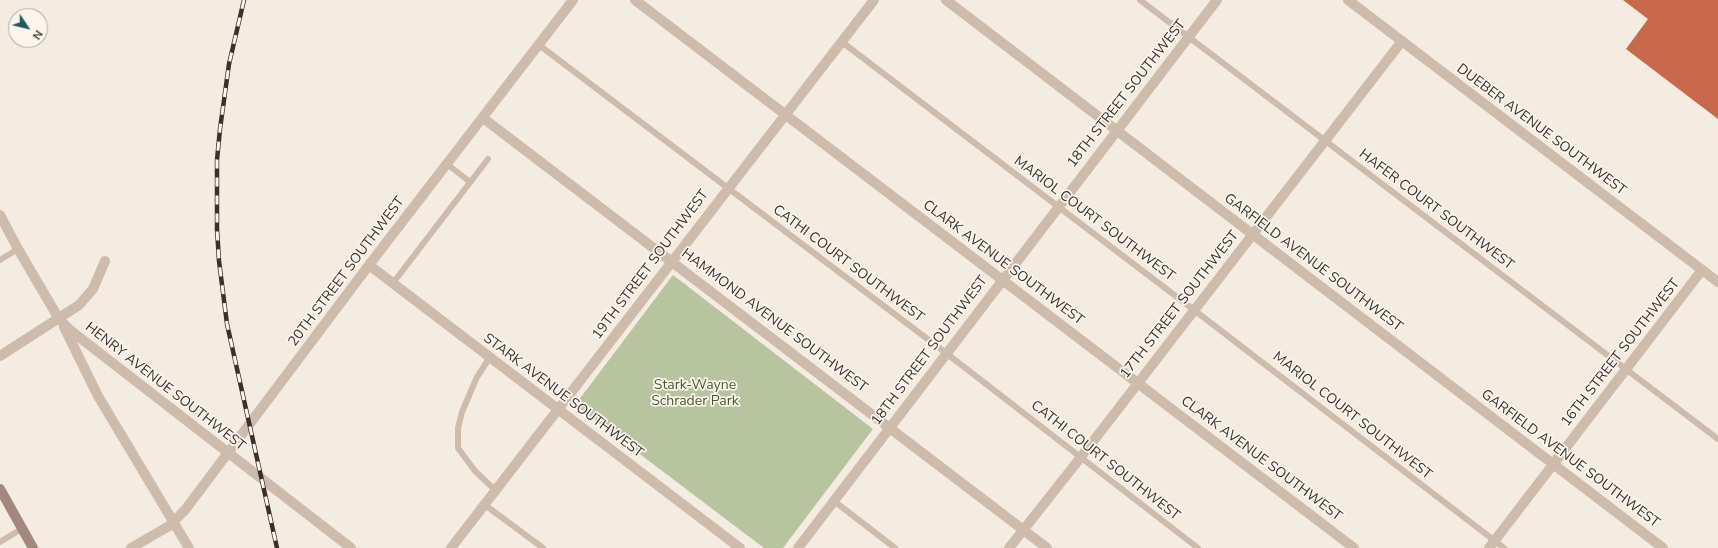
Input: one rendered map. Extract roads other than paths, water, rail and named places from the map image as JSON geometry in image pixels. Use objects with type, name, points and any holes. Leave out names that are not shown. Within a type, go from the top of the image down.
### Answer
[{"type":"main road","points":[[0,489],[33,548]]},
{"type":"street","name":"20TH STREET SOUTHWEST","points":[[131,548],[174,522],[190,503],[369,265],[573,0]]},
{"type":"street","name":"CLARK AVENUE SOUTHWEST","points":[[635,0],[1354,548]]},
{"type":"street","name":"19TH STREET SOUTHWEST","points":[[451,548],[874,0]]},
{"type":"street","name":"GARFIELD AVENUE SOUTHWEST","points":[[946,0],[1663,548]]},
{"type":"street","name":"18TH STREET SOUTHWEST","points":[[798,548],[1057,207],[1217,0]]},
{"type":"street","name":"DUEBER AVENUE SOUTHWEST","points":[[1348,0],[1718,282]]},
{"type":"street","name":"17TH STREET SOUTHWEST","points":[[1009,548],[1402,41]]},
{"type":"street","name":"HAMMOND AVENUE SOUTHWEST","points":[[483,118],[1047,548]]},
{"type":"street","name":"HENRY AVENUE SOUTHWEST","points":[[0,215],[18,249],[60,319],[81,340],[351,548]]},
{"type":"street","points":[[0,356],[73,310],[88,294],[96,282],[104,261]]},
{"type":"street","name":"STARK AVENUE SOUTHWEST","points":[[369,265],[740,548]]},
{"type":"street","name":"16TH STREET SOUTHWEST","points":[[1491,544],[1702,270]]},
{"type":"street","points":[[60,319],[98,396],[189,548]]},
{"type":"lane","name":"HAFER COURT SOUTHWEST","points":[[1140,0],[1718,439]]},
{"type":"lane","name":"MARIOL COURT SOUTHWEST","points":[[842,42],[1194,310],[1491,544],[1504,548]]},
{"type":"lane","name":"CATHI COURT SOUTHWEST","points":[[539,45],[946,353],[1198,548]]},
{"type":"lane","points":[[393,283],[488,159]]},
{"type":"lane","points":[[447,164],[470,182]]},
{"type":"lane","points":[[0,260],[18,249]]},
{"type":"lane","points":[[490,357],[477,377],[462,412],[458,428],[458,448],[475,471],[496,491]]},
{"type":"lane","points":[[834,501],[895,548]]},
{"type":"lane","points":[[485,505],[543,548]]},
{"type":"lane","points":[[0,542],[23,528]]},
{"type":"railway","points":[[244,0],[229,64],[220,129],[217,160],[217,229],[219,261],[227,324],[277,548]]},
{"type":"park label","name":"Stark-Wayne Schrader Park","points":[[695,394]]}]
